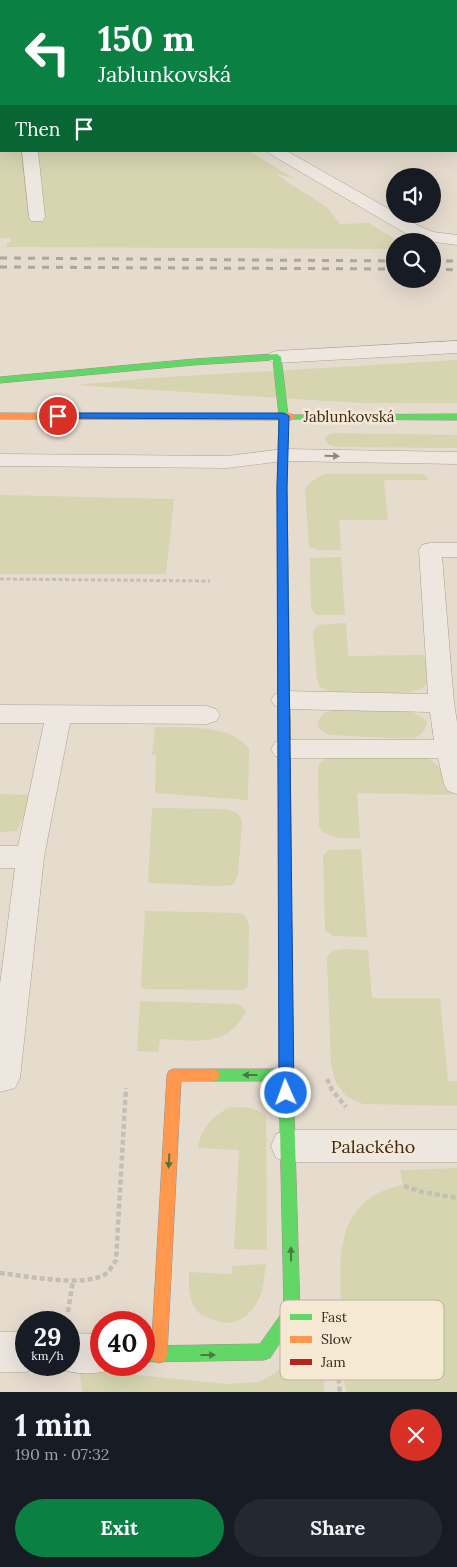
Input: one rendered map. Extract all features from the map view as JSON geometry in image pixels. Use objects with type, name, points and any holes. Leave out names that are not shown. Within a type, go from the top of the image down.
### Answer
[{"type":"street","points":[[0,380],[194,362],[278,357],[284,416],[286,1076],[292,1300]]},
{"type":"street","name":"Jablunkovská","points":[[0,416],[457,417]]},
{"type":"street","points":[[159,1355],[174,1075],[286,1076]]},
{"type":"street","name":"Palackého","points":[[288,1146],[457,1146]]},
{"type":"street","points":[[155,1355],[264,1352],[280,1329]]},
{"type":"street","points":[[0,1352],[15,1352]]},
{"type":"lane","points":[[30,152],[37,217]]},
{"type":"lane","points":[[277,152],[411,229],[430,237],[457,240]]},
{"type":"lane","points":[[278,357],[457,347]]},
{"type":"lane","points":[[0,460],[228,462],[283,455],[457,458]]},
{"type":"lane","points":[[457,550],[430,550],[441,703],[457,784]]},
{"type":"lane","points":[[284,700],[441,703]]},
{"type":"lane","points":[[0,714],[207,715]]},
{"type":"lane","points":[[0,1078],[4,1078],[30,857],[60,714]]},
{"type":"lane","points":[[284,748],[449,749]]},
{"type":"lane","points":[[0,857],[30,857]]},
{"type":"path","points":[[0,579],[210,581]]},
{"type":"path","points":[[0,1273],[73,1280],[94,1279],[105,1275],[116,1260],[126,1088]]},
{"type":"path","points":[[403,1185],[422,1192],[457,1198]]},
{"type":"path","points":[[68,1311],[73,1280]]},
{"type":"shaded area","points":[[0,152],[251,152],[295,179],[274,173],[328,208],[340,224],[369,223],[386,234],[386,249],[6,247],[7,243],[10,243],[11,238],[0,238]]},
{"type":"shaded area","points":[[457,360],[457,403],[360,403],[75,385],[151,378]]},
{"type":"shaded area","points":[[332,433],[457,435],[457,448],[338,447],[329,445],[325,440],[326,436]]},
{"type":"shaded area","points":[[324,474],[421,474],[427,477],[428,480],[384,480],[388,520],[339,520],[341,550],[318,550],[309,547],[305,489],[309,483]]},
{"type":"shaded area","points":[[0,495],[174,499],[166,574],[0,574]]},
{"type":"shaded area","points":[[341,557],[345,615],[316,615],[311,609],[310,558]]},
{"type":"shaded area","points":[[346,623],[348,656],[423,655],[425,659],[432,659],[432,673],[426,685],[418,690],[391,695],[357,695],[329,691],[320,687],[317,679],[313,631],[318,625]]},
{"type":"shaded area","points":[[334,710],[397,710],[420,716],[427,722],[423,732],[413,739],[329,735],[319,729],[318,721],[324,713]]},
{"type":"shaded area","points":[[155,727],[219,731],[241,741],[249,749],[248,800],[155,793],[156,755],[152,755]]},
{"type":"shaded area","points":[[425,755],[444,771],[453,795],[357,793],[360,838],[338,838],[323,832],[319,826],[318,767],[320,763],[330,756]]},
{"type":"shaded area","points":[[0,794],[31,795],[31,802],[17,831],[0,832]]},
{"type":"shaded area","points":[[152,808],[226,809],[237,813],[242,821],[238,875],[233,885],[214,886],[148,882]]},
{"type":"shaded area","points":[[361,849],[367,937],[333,936],[325,930],[323,856],[329,850]]},
{"type":"shaded area","points":[[145,911],[241,913],[246,917],[249,926],[248,986],[243,990],[143,989],[141,985]]},
{"type":"shaded area","points":[[345,949],[368,950],[372,998],[440,998],[448,1081],[457,1081],[457,1106],[363,1104],[346,1096],[336,1083],[331,1064],[327,958],[334,951]]},
{"type":"shaded area","points":[[140,1002],[236,1004],[242,1006],[246,1011],[230,1032],[220,1037],[198,1041],[160,1039],[158,1052],[137,1051]]},
{"type":"shaded area","points":[[231,1107],[250,1108],[266,1116],[267,1250],[234,1249],[239,1150],[198,1148],[205,1128],[213,1118]]},
{"type":"shaded area","points":[[457,1168],[457,1392],[347,1392],[344,1381],[444,1380],[444,1300],[341,1300],[342,1248],[346,1231],[353,1215],[365,1202],[381,1192],[403,1185],[400,1170]]},
{"type":"shaded area","points":[[266,1264],[260,1297],[254,1308],[243,1318],[224,1323],[199,1313],[193,1304],[190,1294],[189,1272],[232,1274],[232,1266]]},
{"type":"shaded area","points":[[80,1369],[90,1370],[90,1376],[148,1376],[226,1384],[259,1382],[280,1370],[280,1380],[324,1380],[324,1392],[82,1392]]},
{"type":"railway","points":[[0,258],[386,261]]},
{"type":"railway","points":[[441,261],[457,261]]},
{"type":"railway","points":[[0,267],[386,269]]},
{"type":"railway","points":[[441,269],[457,270]]},
{"type":"traffic: fast","points":[[0,380],[194,362],[277,357],[284,416],[282,488],[284,713]]},
{"type":"traffic: fast","points":[[291,417],[457,417]]},
{"type":"traffic: fast","points":[[285,856],[286,1075]]},
{"type":"traffic: fast","points":[[213,1075],[286,1075],[292,1300]]},
{"type":"traffic: fast","points":[[155,1354],[264,1352],[280,1329]]},
{"type":"traffic: slow","points":[[0,416],[291,417]]},
{"type":"traffic: slow","points":[[159,1355],[174,1075],[213,1075]]},
{"type":"traffic: jam","points":[[284,713],[285,856]]},
{"type":"route","points":[[58,416],[284,416],[282,488],[286,1093]]}]
